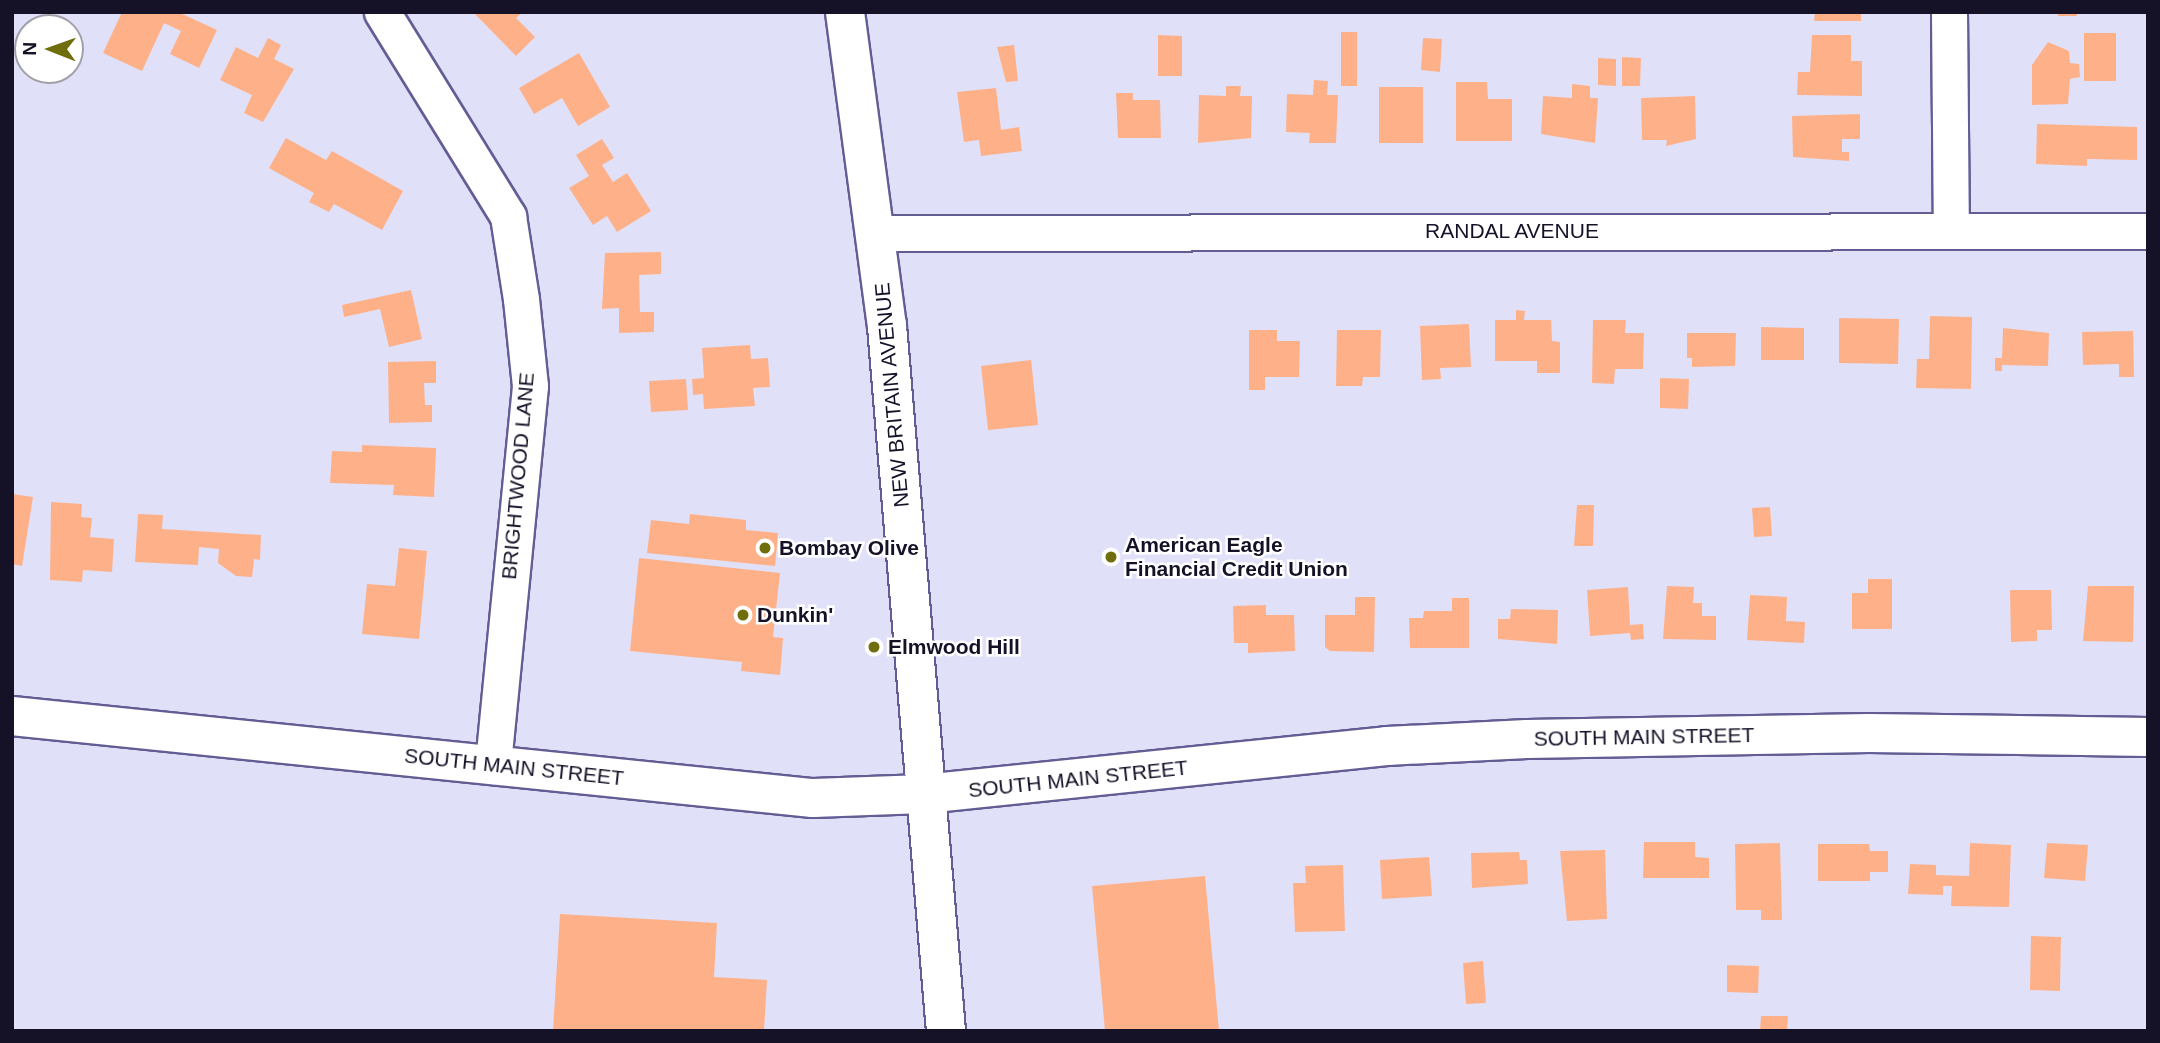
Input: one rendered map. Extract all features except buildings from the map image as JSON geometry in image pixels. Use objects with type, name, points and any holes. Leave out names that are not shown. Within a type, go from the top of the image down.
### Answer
[{"type":"main road","name":"NEW BRITAIN AVENUE","points":[[845,12],[877,233],[946,1031]]},
{"type":"main road","name":"SOUTH MAIN STREET","points":[[12,716],[813,798],[924,794],[1387,746],[1527,739],[1869,733],[2148,737]]},
{"type":"street","name":"BRIGHTWOOD LANE","points":[[382,12],[508,216],[521,299],[530,386],[493,765]]},
{"type":"street","points":[[1949,12],[1951,230]]},
{"type":"street","name":"RANDAL AVENUE","points":[[877,233],[2148,231]]},
{"type":"place","name":"Bombay Olive","points":[[765,548]]},
{"type":"place","name":"American Eagle Financial Credit Union","points":[[1111,557]]},
{"type":"place","name":"Dunkin'","points":[[743,615]]},
{"type":"place","name":"Elmwood Hill","points":[[874,647]]}]
